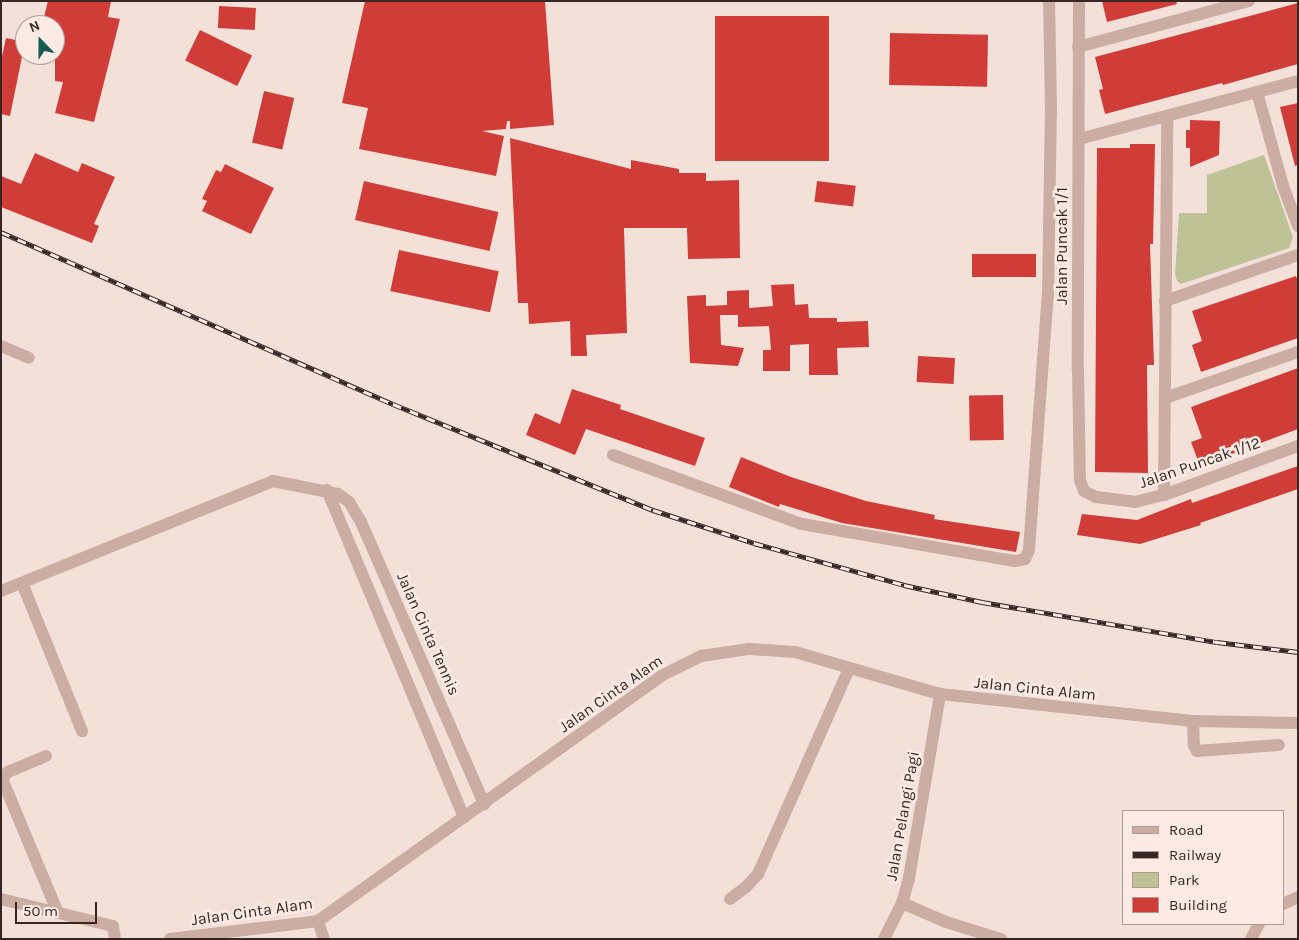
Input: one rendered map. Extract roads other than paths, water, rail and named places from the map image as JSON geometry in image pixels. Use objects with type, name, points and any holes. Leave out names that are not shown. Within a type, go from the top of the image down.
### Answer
[{"type":"street","points":[[613,455],[802,524],[1015,561],[1025,559],[1029,550],[1048,294],[1051,120],[1049,1]]},
{"type":"street","name":"Jalan Puncak 1/1","points":[[1079,1],[1078,370],[1080,480],[1084,491]]},
{"type":"street","points":[[1078,47],[1249,1]]},
{"type":"street","points":[[1078,139],[1298,81]]},
{"type":"street","points":[[1256,92],[1283,186],[1298,226]]},
{"type":"street","points":[[1164,495],[1167,116]]},
{"type":"street","points":[[1165,301],[1298,255]]},
{"type":"street","points":[[1,346],[29,358]]},
{"type":"street","points":[[1165,398],[1298,352]]},
{"type":"street","name":"Jalan Puncak 1/12","points":[[1084,491],[1096,497],[1135,502],[1164,495],[1298,446]]},
{"type":"street","name":"Jalan Cinta Tennis","points":[[1,591],[273,481],[327,490],[338,494],[349,502],[361,522],[484,804]]},
{"type":"street","points":[[327,490],[464,818]]},
{"type":"street","points":[[344,530],[361,522]]},
{"type":"street","points":[[22,583],[82,731]]},
{"type":"street","name":"Jalan Cinta Alam","points":[[170,939],[318,922],[660,676],[701,656],[749,649],[795,652],[940,694],[1193,721],[1298,723]]},
{"type":"street","points":[[730,899],[746,887],[758,874],[848,668]]},
{"type":"street","name":"Jalan Pelangi Pagi","points":[[884,939],[902,903],[909,878],[940,694]]},
{"type":"street","points":[[1193,721],[1194,745],[1197,751],[1279,745]]},
{"type":"street","points":[[46,756],[8,772],[4,775],[3,781],[57,911]]},
{"type":"street","points":[[1284,904],[1298,897]]},
{"type":"street","points":[[1,899],[113,926],[115,939]]},
{"type":"street","points":[[902,903],[946,922],[1001,939]]},
{"type":"street","points":[[318,922],[324,939]]},
{"type":"street","points":[[1251,939],[1258,925]]},
{"type":"railway","points":[[1,232],[393,404],[653,510],[754,543],[904,585],[982,602],[1217,642],[1298,652]]}]
